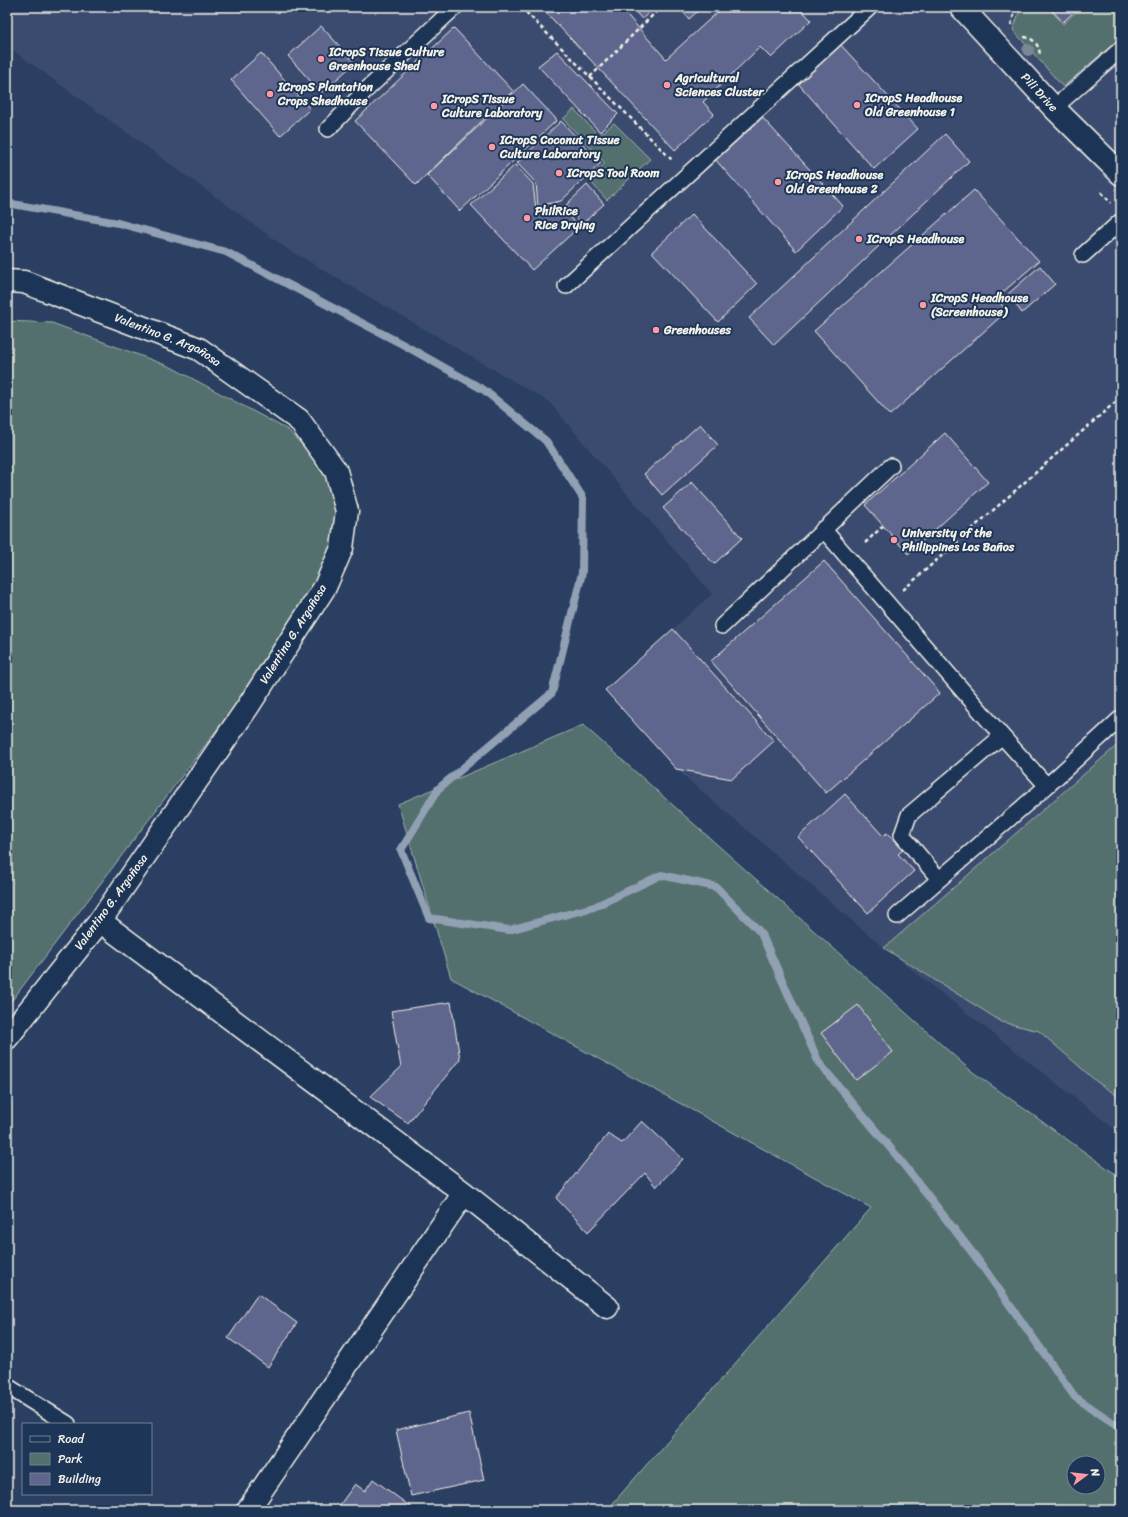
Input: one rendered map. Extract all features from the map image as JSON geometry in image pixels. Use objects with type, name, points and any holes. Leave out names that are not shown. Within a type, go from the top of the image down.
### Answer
[{"type":"street","name":"Pili Drive","points":[[961,7],[1054,108],[1121,174]]},
{"type":"street","name":"Valentino G. Argañosa","points":[[7,281],[24,282],[199,349],[299,420],[336,471],[347,511],[342,548],[325,587],[247,708],[100,920],[7,1038]]},
{"type":"street","points":[[100,920],[464,1193],[607,1307]]},
{"type":"street","points":[[248,1510],[464,1193]]},
{"type":"lane","points":[[328,128],[364,92],[455,7]]},
{"type":"lane","points":[[566,286],[870,7]]},
{"type":"lane","points":[[1054,108],[1121,49]]},
{"type":"lane","points":[[1083,256],[1121,221]]},
{"type":"lane","points":[[722,626],[891,466]]},
{"type":"lane","points":[[823,529],[1047,786]]},
{"type":"lane","points":[[897,916],[1047,786],[1121,718]]},
{"type":"lane","points":[[939,879],[902,835],[909,815],[1002,736]]},
{"type":"lane","points":[[7,1386],[66,1423]]},
{"type":"path","points":[[521,7],[686,175]]},
{"type":"path","points":[[590,77],[661,7]]},
{"type":"path","points":[[887,603],[1121,397]]},
{"type":"shaded area","name":"University of the Philippines Los Baños","points":[[7,7],[1121,7],[1121,1134],[884,948],[676,769],[605,690],[712,594],[549,402],[289,250],[7,46]]},
{"type":"green space","points":[[1021,7],[1048,7],[1063,24],[1081,7],[1121,7],[1121,37],[1063,87],[1013,30]]},
{"type":"green space","points":[[574,109],[599,136],[614,123],[650,159],[607,200],[588,179],[605,163],[563,119]]},
{"type":"green space","points":[[7,321],[52,323],[171,367],[288,430],[330,474],[342,536],[297,624],[7,1007]]},
{"type":"green space","points":[[583,725],[970,1070],[1121,1178],[1121,1510],[607,1510],[871,1208],[451,978],[398,804]]},
{"type":"green space","points":[[1121,742],[1121,1098],[1097,1082],[1039,1031],[1002,1022],[884,948]]},
{"type":"building","name":"Agricultural Sciences Cluster","points":[[541,7],[620,7],[666,59],[721,9],[720,7],[799,7],[811,20],[771,58],[760,47],[703,102],[714,114],[675,150]]},
{"type":"building","points":[[631,7],[655,7],[642,19]]},
{"type":"building","points":[[679,7],[702,7],[689,19]]},
{"type":"building","points":[[1049,7],[1079,7],[1063,22]]},
{"type":"building","name":"ICropS Tissue Culture Greenhouse Shed","points":[[321,26],[355,63],[321,93],[288,56]]},
{"type":"building","name":"ICropS Tissue Culture Laboratory","points":[[454,28],[513,91],[416,185],[355,121]]},
{"type":"building","name":"ICropS Headhouse Old Greenhouse 1","points":[[839,43],[918,129],[874,169],[796,81]]},
{"type":"building","points":[[557,51],[618,114],[600,132],[538,66]]},
{"type":"building","name":"ICropS Plantation Crops Shedhouse","points":[[261,53],[310,109],[280,136],[231,80]]},
{"type":"building","name":"ICropS Coconut Tissue Culture Laboratory","points":[[523,84],[557,120],[460,211],[427,175]]},
{"type":"building","name":"ICropS Headhouse Old Greenhouse 2","points":[[760,115],[843,206],[796,251],[714,158]]},
{"type":"building","name":"ICropS Tool Room","points":[[561,121],[601,163],[561,201],[538,206],[536,183],[517,163]]},
{"type":"building","name":"ICropS Headhouse","points":[[945,134],[969,161],[774,345],[749,318]]},
{"type":"building","name":"PhilRice Rice Drying","points":[[515,165],[533,184],[536,209],[561,206],[579,227],[532,270],[471,205]]},
{"type":"building","points":[[587,185],[604,204],[582,224],[566,205]]},
{"type":"building","name":"ICropS Headhouse (Screenhouse)","points":[[974,190],[1039,261],[996,298],[1007,311],[890,415],[814,331]]},
{"type":"building","points":[[692,214],[757,284],[718,322],[652,252]]},
{"type":"building","points":[[1040,266],[1055,284],[1022,313],[1008,294]]},
{"type":"building","points":[[700,424],[718,445],[662,495],[644,474]]},
{"type":"building","points":[[945,433],[988,482],[908,554],[865,505]]},
{"type":"building","points":[[692,482],[742,538],[714,564],[663,508]]},
{"type":"building","points":[[824,561],[940,693],[826,793],[711,661]]},
{"type":"building","points":[[673,629],[774,741],[732,779],[676,769],[605,690]]},
{"type":"building","points":[[845,794],[883,836],[887,833],[903,850],[898,854],[914,871],[868,913],[798,837]]},
{"type":"building","points":[[451,1002],[460,1059],[408,1123],[370,1097],[401,1067],[391,1011]]},
{"type":"building","points":[[858,1005],[893,1052],[856,1080],[821,1033]]},
{"type":"building","points":[[642,1121],[683,1159],[656,1187],[645,1173],[588,1232],[556,1198],[608,1134],[622,1143]]},
{"type":"building","points":[[258,1294],[297,1323],[268,1367],[228,1338]]},
{"type":"building","points":[[469,1413],[484,1480],[411,1496],[396,1430]]},
{"type":"building","points":[[373,1479],[415,1510],[336,1510],[355,1484],[365,1491]]},
{"type":"waterway","points":[[7,203],[118,223],[226,252],[404,345],[484,390],[546,441],[583,498],[582,573],[552,693],[438,789],[401,850],[429,918],[509,930],[594,907],[661,875],[716,887],[761,933],[819,1063],[897,1156],[978,1260],[1075,1397],[1121,1428]]},
{"type":"place","name":"ICropS Tissue Culture Greenhouse Shed","points":[[321,59]]},
{"type":"place","name":"Agricultural Sciences Cluster","points":[[667,85]]},
{"type":"place","name":"ICropS Plantation Crops Shedhouse","points":[[270,94]]},
{"type":"place","name":"ICropS Headhouse Old Greenhouse 1","points":[[857,105]]},
{"type":"place","name":"ICropS Tissue Culture Laboratory","points":[[434,106]]},
{"type":"place","name":"ICropS Coconut Tissue Culture Laboratory","points":[[492,147]]},
{"type":"place","name":"ICropS Tool Room","points":[[559,173]]},
{"type":"place","name":"ICropS Headhouse Old Greenhouse 2","points":[[778,182]]},
{"type":"place","name":"PhilRice Rice Drying","points":[[527,218]]},
{"type":"place","name":"ICropS Headhouse","points":[[859,239]]},
{"type":"place","name":"ICropS Headhouse (Screenhouse)","points":[[923,305]]},
{"type":"place","name":"Greenhouses","points":[[656,330]]},
{"type":"place","name":"University of the Philippines Los Baños","points":[[894,540]]}]
